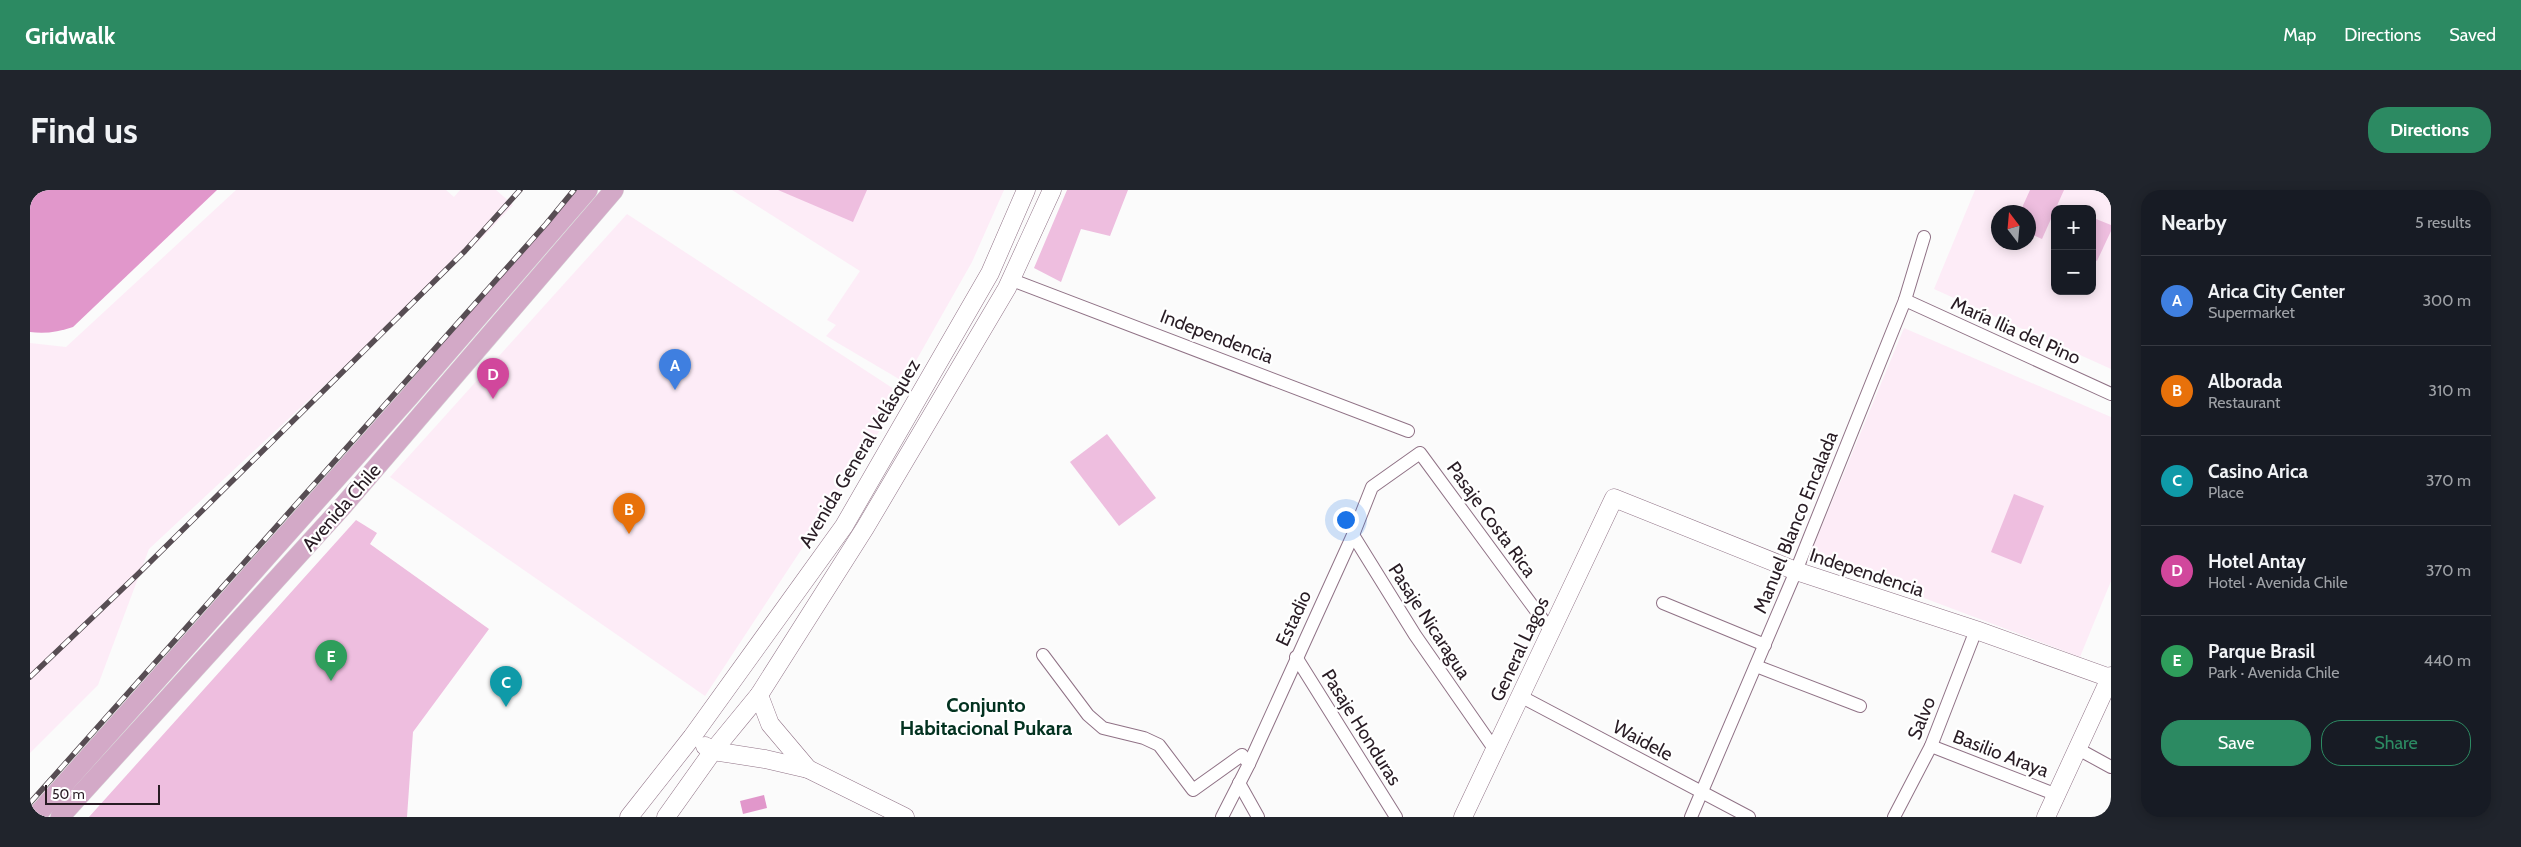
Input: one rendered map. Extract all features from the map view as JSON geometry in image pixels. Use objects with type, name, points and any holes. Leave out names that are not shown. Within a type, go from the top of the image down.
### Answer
[{"type":"main road","name":"Avenida Chile","points":[[35,817],[350,463],[588,190]]},
{"type":"main road","name":"Avenida Chile","points":[[60,817],[242,619],[368,476],[614,190]]},
{"type":"main road","name":"Avenida General Velásquez","points":[[629,817],[692,738],[844,526],[990,273],[1026,190]]},
{"type":"main road","points":[[666,817],[713,751],[759,695],[865,528],[1012,280],[1052,190]]},
{"type":"main road","points":[[350,463],[368,476]]},
{"type":"main road","name":"Independencia","points":[[1614,498],[1796,571],[2111,677]]},
{"type":"main road","name":"General Lagos","points":[[1463,817],[1614,498]]},
{"type":"main road","points":[[2046,817],[2111,677]]},
{"type":"main road","points":[[759,695],[770,724],[808,769]]},
{"type":"main road","points":[[692,738],[713,751],[765,759],[808,769],[905,817]]},
{"type":"street","name":"Manuel Blanco Encalada","points":[[1691,817],[1796,571],[1905,300],[1924,237]]},
{"type":"street","name":"Independencia","points":[[1012,280],[1408,431]]},
{"type":"street","name":"María Ilia del Pino","points":[[1905,300],[2111,394]]},
{"type":"street","name":"Estadio","points":[[1222,817],[1353,535],[1372,487],[1420,453]]},
{"type":"street","name":"Pasaje Costa Rica","points":[[1420,453],[1551,630]]},
{"type":"street","name":"Pasaje Nicaragua","points":[[1353,535],[1415,635],[1495,750]]},
{"type":"street","points":[[1663,603],[1765,645]]},
{"type":"street","name":"Salvo","points":[[1894,817],[1931,746],[1976,630]]},
{"type":"street","points":[[1043,655],[1088,714],[1103,728],[1144,738],[1160,745],[1193,790],[1242,755],[1248,764]]},
{"type":"street","name":"Pasaje Honduras","points":[[1296,657],[1396,817]]},
{"type":"street","points":[[1756,666],[1860,706]]},
{"type":"street","name":"Waidele","points":[[1520,696],[1749,817]]},
{"type":"street","name":"Basilio Araya","points":[[1931,746],[2057,795]]},
{"type":"street","points":[[2078,748],[2111,767]]},
{"type":"street","points":[[1239,783],[1258,817]]},
{"type":"shaded area","points":[[30,190],[217,190],[73,327],[41,333],[30,332]]},
{"type":"shaded area","points":[[236,190],[446,190],[454,197],[460,190],[496,190],[513,205],[481,239],[149,549],[98,685],[30,753],[30,343],[66,347]]},
{"type":"shaded area","points":[[732,190],[1004,190],[972,262],[904,382],[826,336],[836,325],[827,320],[860,271]]},
{"type":"shaded area","points":[[778,190],[867,190],[853,222]]},
{"type":"shaded area","points":[[1067,190],[1128,190],[1110,236],[1081,229],[1061,282],[1034,268]]},
{"type":"shaded area","points":[[1975,190],[2111,190],[2111,369],[1934,289]]},
{"type":"shaded area","points":[[2030,190],[2064,190],[2057,205],[2051,205],[2051,219],[2042,239],[2036,236],[2036,205],[2023,205]]},
{"type":"shaded area","points":[[627,214],[903,395],[705,696],[390,477]]},
{"type":"shaded area","points":[[2096,219],[2111,225],[2111,231],[2097,261]]},
{"type":"shaded area","points":[[1904,328],[2111,417],[2111,581],[2080,657],[1810,555]]},
{"type":"shaded area","points":[[1107,434],[1156,498],[1119,526],[1070,462]]},
{"type":"shaded area","points":[[2014,494],[2044,506],[2021,564],[1991,552]]},
{"type":"shaded area","points":[[356,520],[377,533],[370,544],[489,629],[413,732],[407,817],[89,817]]},
{"type":"shaded area","points":[[764,795],[767,808],[743,814],[740,801]]},
{"type":"railway","points":[[30,677],[138,574],[465,251],[520,190]]},
{"type":"railway","points":[[30,803],[546,224],[574,190]]},
{"type":"place","name":"Arica City Center","points":[[675,390]]},
{"type":"place","name":"Hotel Antay","points":[[493,399]]},
{"type":"place","name":"Alborada","points":[[629,534]]},
{"type":"place","name":"Parque Brasil","points":[[331,681]]},
{"type":"place","name":"Casino Arica","points":[[506,707]]},
{"type":"district","name":"Conjunto Habitacional Pukara","points":[[986,716]]}]
